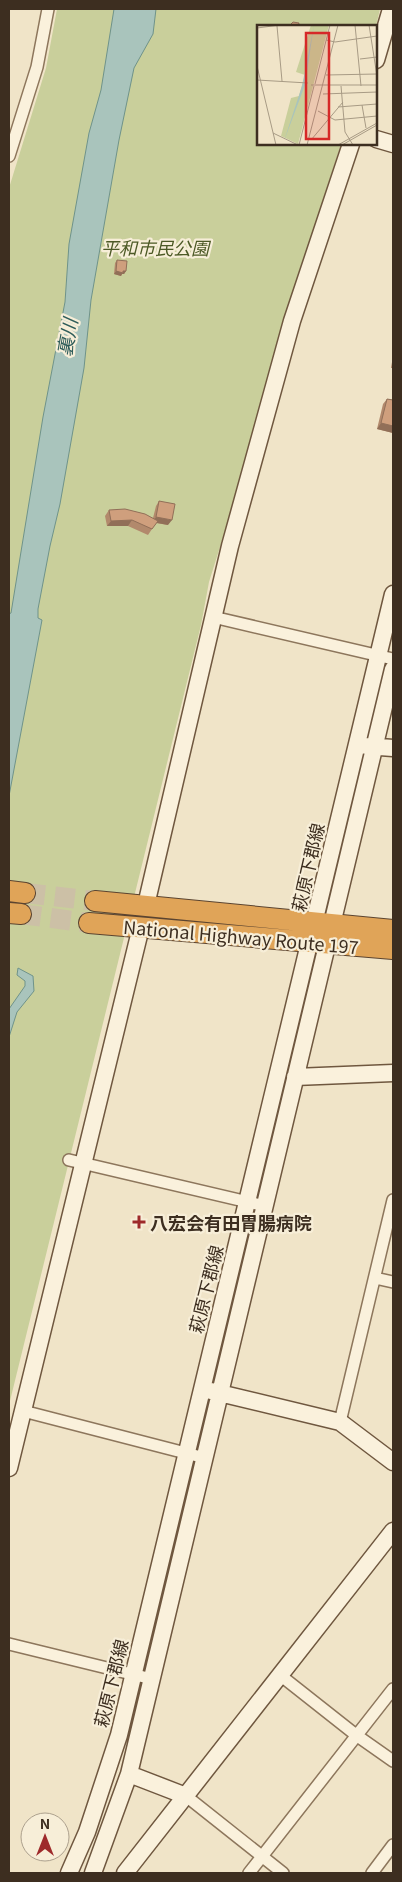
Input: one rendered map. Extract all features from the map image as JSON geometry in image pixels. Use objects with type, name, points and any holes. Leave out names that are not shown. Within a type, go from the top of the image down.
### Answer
[{"type":"highway","name":"National Highway Route 197","points":[[95,901],[393,930]]},
{"type":"highway","name":"National Highway Route 197","points":[[89,923],[393,949]]},
{"type":"main road","points":[[377,57],[391,9]]},
{"type":"main road","points":[[377,139],[393,144]]},
{"type":"main road","points":[[146,905],[230,546],[292,321],[351,145]]},
{"type":"main road","name":"萩原下郡線","points":[[69,1873],[87,1832],[103,1787],[133,1674],[247,1202],[318,944],[357,745],[386,658],[393,594]]},
{"type":"main road","name":"萩原下郡線","points":[[323,922],[374,748],[393,670]]},
{"type":"main road","points":[[357,745],[374,748],[393,748]]},
{"type":"main road","points":[[9,1468],[23,1412],[75,1162],[141,927]]},
{"type":"main road","name":"萩原下郡線","points":[[93,1873],[129,1774],[295,1077],[318,944]]},
{"type":"main road","points":[[295,1077],[393,1073]]},
{"type":"main road","points":[[202,1389],[340,1422],[393,1462]]},
{"type":"main road","points":[[126,1873],[393,1530]]},
{"type":"main road","points":[[129,1774],[186,1796]]},
{"type":"street","points":[[9,156],[14,120],[37,66],[48,9]]},
{"type":"street","points":[[213,617],[386,658]]},
{"type":"street","points":[[75,1162],[264,1206]]},
{"type":"street","points":[[340,1422],[393,1200]]},
{"type":"street","points":[[375,1278],[393,1282]]},
{"type":"street","points":[[23,1412],[205,1458]]},
{"type":"street","points":[[9,1644],[152,1679]]},
{"type":"street","points":[[280,1675],[356,1735],[393,1761]]},
{"type":"street","points":[[249,1873],[393,1688]]},
{"type":"street","points":[[186,1796],[283,1873]]},
{"type":"street","points":[[372,1873],[393,1845]]},
{"type":"green space","name":"平和市民公園","points":[[57,9],[380,9],[376,25],[257,25],[257,145],[341,145],[288,309],[242,477],[209,582],[201,625],[9,1405],[9,188],[46,68]]},
{"type":"water","name":"裏川","points":[[114,9],[156,9],[153,34],[134,68],[119,140],[91,300],[84,368],[60,504],[38,609],[38,618],[42,620],[9,796],[9,614],[11,613],[43,417],[65,302],[69,244],[89,133],[101,90]]},
{"type":"water","points":[[18,968],[33,976],[34,991],[17,1012],[9,1037],[9,1009],[25,986],[25,981],[17,975]]},
{"type":"building","points":[[293,22],[299,23],[298,25],[290,25]]},
{"type":"building","points":[[117,260],[127,261],[126,271],[123,271],[123,273],[116,271]]},
{"type":"building","points":[[387,399],[393,400],[393,426],[381,423]]},
{"type":"building","points":[[159,501],[175,504],[172,520],[156,517]]},
{"type":"building","points":[[125,509],[145,514],[158,521],[152,529],[132,520],[111,521],[109,510]]},
{"type":"tunnel","points":[[25,893],[95,901]]},
{"type":"tunnel","points":[[21,914],[89,923]]},
{"type":"place","name":"八宏会有田胃腸病院","points":[[139,1222]]}]
